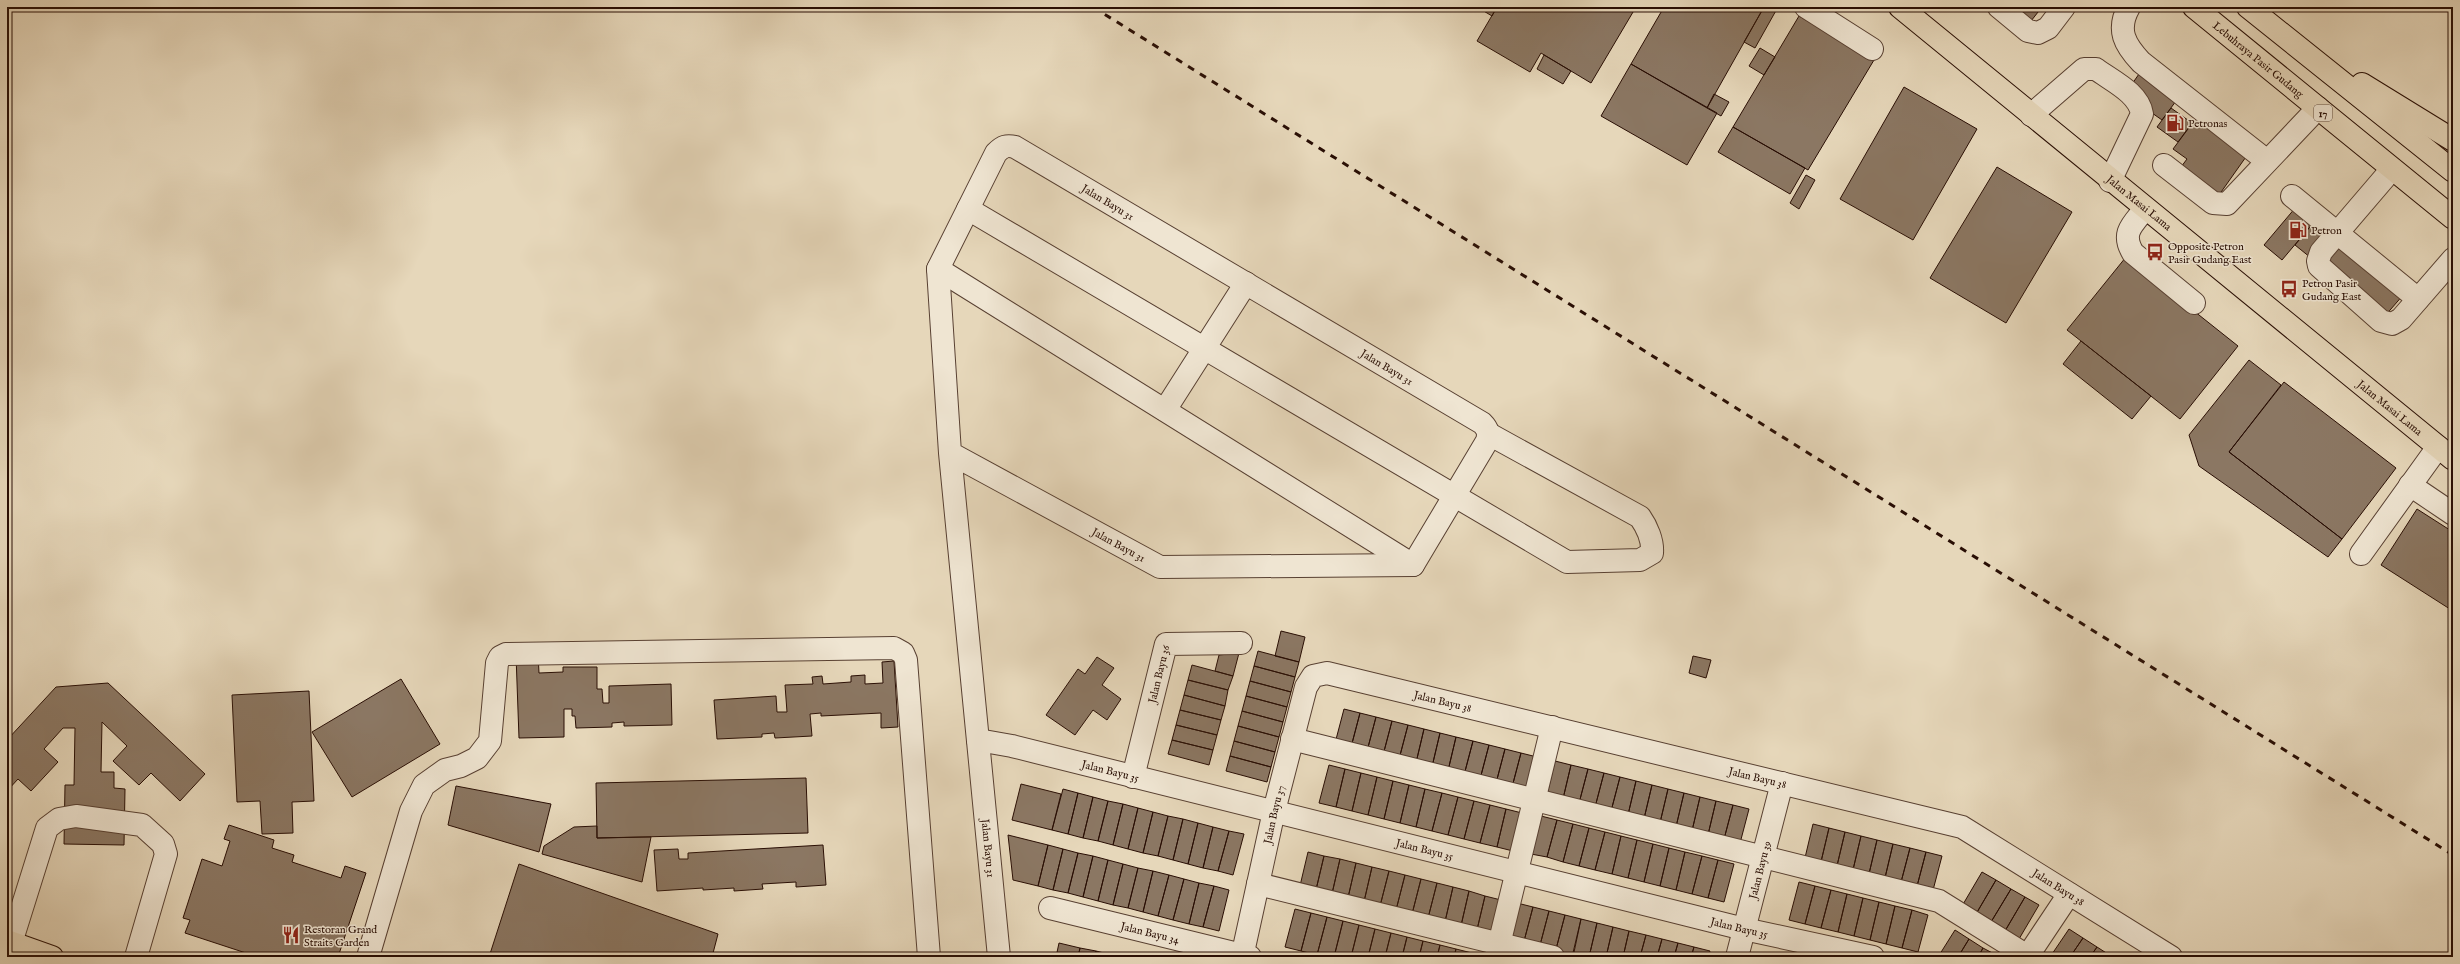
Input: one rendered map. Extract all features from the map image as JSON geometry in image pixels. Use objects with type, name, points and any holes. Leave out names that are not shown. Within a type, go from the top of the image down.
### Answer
[{"type":"main road","name":"Jalan Masai Lama","points":[[1900,7],[2110,181],[2445,453]]},
{"type":"main road","name":"Lebuhraya Pasir Gudang","points":[[2194,7],[2453,218]]},
{"type":"main road","points":[[2248,7],[2310,55],[2453,171]]},
{"type":"main road","points":[[2310,55],[2393,101],[2453,140]]},
{"type":"main road","points":[[9,942],[52,957]]},
{"type":"street","points":[[1806,7],[1872,49]]},
{"type":"street","points":[[1998,7],[2028,31],[2038,33],[2048,28],[2064,7]]},
{"type":"street","points":[[2129,7],[2122,28],[2127,47],[2141,62],[2267,161]]},
{"type":"street","points":[[2031,115],[2084,69],[2090,68],[2096,69],[2136,98],[2141,106],[2142,114],[2110,181]]},
{"type":"street","points":[[2164,164],[2213,203],[2222,206],[2231,201],[2318,108]]},
{"type":"street","name":"Jalan Bayu 31","points":[[999,957],[950,453],[938,269],[996,153],[1008,145],[1016,147],[1482,423],[1487,428],[1489,434],[1640,518],[1647,529],[1652,546],[1652,553],[1640,560],[1567,562],[1454,496]]},
{"type":"street","points":[[2392,168],[2318,256],[2319,266],[2382,321],[2392,324],[2396,323],[2453,259]]},
{"type":"street","points":[[2292,196],[2418,299]]},
{"type":"street","points":[[968,209],[1454,496]]},
{"type":"street","points":[[2145,209],[2130,228],[2127,236],[2128,245],[2133,253],[2194,303]]},
{"type":"street","points":[[938,269],[1412,565],[1487,441],[1489,434]]},
{"type":"street","points":[[1165,410],[1203,347],[1246,283]]},
{"type":"street","name":"Jalan Bayu 31","points":[[950,453],[1160,567],[1412,565]]},
{"type":"street","points":[[2361,554],[2410,485],[2445,453]]},
{"type":"street","points":[[2410,485],[2453,514]]},
{"type":"street","name":"Jalan Bayu 36","points":[[1133,777],[1166,644],[1241,643]]},
{"type":"street","points":[[368,957],[411,811],[424,785],[445,770],[462,766],[477,758],[490,741],[497,663],[500,657],[506,654],[894,648],[903,653],[906,660],[929,957]]},
{"type":"street","name":"Jalan Bayu 38","points":[[1314,676],[1327,673],[1962,827],[2171,957]]},
{"type":"street","name":"Jalan Bayu 37","points":[[1245,956],[1258,884],[1274,811],[1306,687],[1314,676]]},
{"type":"street","points":[[1498,950],[1552,727]]},
{"type":"street","points":[[1292,739],[1535,798],[1939,901],[2028,957],[2069,894]]},
{"type":"street","name":"Jalan Bayu 35","points":[[978,740],[1012,746],[1744,929],[1873,957]]},
{"type":"street","name":"Jalan Bayu 39","points":[[1737,957],[1782,783]]},
{"type":"street","points":[[9,942],[47,828],[59,819],[76,816],[142,825],[150,830],[163,844],[166,854],[136,957]]},
{"type":"street","points":[[1258,884],[1498,950],[1553,957]]},
{"type":"street","name":"Jalan Bayu 34","points":[[1050,908],[1245,956]]},
{"type":"building","points":[[1477,7],[1497,7],[1492,16]]},
{"type":"building","points":[[1497,7],[1636,7],[1591,83],[1541,53],[1530,72],[1477,41]]},
{"type":"building","points":[[1664,7],[1764,7],[1707,108],[1631,64]]},
{"type":"building","points":[[1764,7],[1778,7],[1755,48],[1744,42]]},
{"type":"building","points":[[2013,7],[2042,7],[2031,21]]},
{"type":"building","points":[[1799,16],[1874,60],[1808,170],[1733,127]]},
{"type":"building","points":[[1760,48],[1775,57],[1764,75],[1749,66]]},
{"type":"building","points":[[1544,55],[1571,71],[1563,84],[1537,69]]},
{"type":"building","points":[[1631,64],[1717,113],[1687,165],[1601,116]]},
{"type":"building","points":[[2139,74],[2176,101],[2162,120],[2125,94]]},
{"type":"building","points":[[1904,87],[1977,129],[1913,240],[1840,199]]},
{"type":"building","points":[[1714,94],[1729,102],[1721,116],[1707,108]]},
{"type":"building","points":[[2171,108],[2192,123],[2178,142],[2157,127]]},
{"type":"building","points":[[2197,117],[2248,154],[2219,195],[2181,167],[2187,159],[2173,149]]},
{"type":"building","points":[[1733,127],[1805,168],[1790,194],[1718,152]]},
{"type":"building","points":[[1997,167],[2072,212],[2006,323],[1930,278]]},
{"type":"building","points":[[1806,175],[1815,180],[1799,209],[1790,203]]},
{"type":"building","points":[[2296,207],[2314,222],[2282,260],[2264,245]]},
{"type":"building","points":[[2314,222],[2404,294],[2384,317],[2295,245]]},
{"type":"building","points":[[2126,257],[2238,346],[2180,419],[2067,330]]},
{"type":"building","points":[[2081,341],[2151,396],[2132,419],[2063,364]]},
{"type":"building","points":[[2249,360],[2281,385],[2229,452],[2342,539],[2328,557],[2199,466],[2189,435]]},
{"type":"building","points":[[2284,382],[2396,468],[2342,539],[2229,452]]},
{"type":"building","points":[[2417,509],[2453,532],[2453,611],[2381,565]]},
{"type":"building","points":[[1281,631],[1305,637],[1299,662],[1275,656]]},
{"type":"building","points":[[1258,651],[1299,662],[1295,677],[1254,666]]},
{"type":"building","points":[[1239,653],[1233,676],[1215,671],[1219,655]]},
{"type":"building","points":[[538,654],[539,673],[563,672],[563,667],[597,667],[597,689],[602,689],[603,703],[609,703],[609,686],[671,684],[672,725],[624,726],[624,722],[612,723],[612,727],[576,728],[575,716],[572,716],[572,709],[564,709],[564,737],[519,738],[516,655]]},
{"type":"building","points":[[1693,656],[1711,660],[1706,678],[1689,673]]},
{"type":"building","points":[[1097,657],[1114,668],[1102,685],[1121,699],[1107,720],[1093,710],[1075,735],[1046,715],[1078,669],[1085,674]]},
{"type":"building","points":[[894,661],[898,727],[881,728],[881,713],[821,716],[821,713],[810,714],[812,736],[775,738],[774,733],[762,734],[762,737],[717,739],[714,700],[776,696],[777,712],[787,712],[785,685],[813,684],[812,677],[822,676],[823,684],[851,682],[851,676],[865,675],[865,684],[883,683],[882,662]]},
{"type":"building","points":[[1192,665],[1233,676],[1228,690],[1188,680]]},
{"type":"building","points":[[1254,666],[1295,677],[1291,692],[1250,681]]},
{"type":"building","points":[[401,679],[440,744],[352,797],[312,732]]},
{"type":"building","points":[[1188,680],[1228,690],[1225,706],[1184,695]]},
{"type":"building","points":[[1250,681],[1291,692],[1287,707],[1246,696]]},
{"type":"building","points":[[108,683],[205,774],[180,801],[151,773],[139,785],[113,761],[127,746],[102,722],[101,772],[114,772],[114,788],[125,789],[124,845],[64,844],[65,785],[74,785],[75,728],[63,728],[44,749],[58,762],[31,791],[18,779],[7,791],[7,740],[56,687]]},
{"type":"building","points":[[309,691],[314,801],[292,802],[293,833],[262,834],[260,801],[237,802],[232,695]]},
{"type":"building","points":[[1184,695],[1225,706],[1221,720],[1180,710]]},
{"type":"building","points":[[1246,696],[1287,707],[1283,722],[1242,711]]},
{"type":"building","points":[[1344,709],[1360,713],[1350,751],[1334,747]]},
{"type":"building","points":[[1180,710],[1221,720],[1217,735],[1176,725]]},
{"type":"building","points":[[1242,711],[1283,722],[1279,737],[1238,726]]},
{"type":"building","points":[[1360,713],[1376,717],[1366,755],[1350,751]]},
{"type":"building","points":[[1376,717],[1392,721],[1382,759],[1366,755]]},
{"type":"building","points":[[1392,721],[1408,725],[1398,763],[1382,759]]},
{"type":"building","points":[[1176,725],[1217,735],[1213,750],[1172,740]]},
{"type":"building","points":[[1408,725],[1424,729],[1415,767],[1398,763]]},
{"type":"building","points":[[1238,726],[1279,737],[1275,752],[1234,741]]},
{"type":"building","points":[[1424,729],[1440,733],[1431,771],[1415,767]]},
{"type":"building","points":[[1440,733],[1456,737],[1447,775],[1431,771]]},
{"type":"building","points":[[1456,737],[1473,741],[1463,779],[1447,775]]},
{"type":"building","points":[[1172,740],[1213,750],[1209,765],[1168,754]]},
{"type":"building","points":[[1234,741],[1275,752],[1271,767],[1230,756]]},
{"type":"building","points":[[1473,741],[1489,745],[1479,783],[1463,779]]},
{"type":"building","points":[[1489,745],[1505,749],[1495,787],[1479,783]]},
{"type":"building","points":[[1505,749],[1521,753],[1511,791],[1495,787]]},
{"type":"building","points":[[1521,753],[1537,757],[1527,795],[1511,791]]},
{"type":"building","points":[[1230,756],[1271,767],[1267,782],[1226,771]]},
{"type":"building","points":[[1555,761],[1571,765],[1562,803],[1546,799]]},
{"type":"building","points":[[1329,765],[1345,769],[1336,807],[1319,803]]},
{"type":"building","points":[[1571,765],[1588,769],[1578,807],[1562,803]]},
{"type":"building","points":[[1345,769],[1361,773],[1352,811],[1336,807]]},
{"type":"building","points":[[1588,769],[1604,773],[1594,811],[1578,807]]},
{"type":"building","points":[[1361,773],[1377,777],[1368,815],[1352,811]]},
{"type":"building","points":[[1604,773],[1620,777],[1610,815],[1594,811]]},
{"type":"building","points":[[1377,777],[1393,781],[1384,819],[1368,815]]},
{"type":"building","points":[[1620,777],[1636,781],[1627,819],[1610,815]]},
{"type":"building","points":[[806,778],[808,833],[597,838],[596,783]]},
{"type":"building","points":[[1393,781],[1409,785],[1400,823],[1384,819]]},
{"type":"building","points":[[1636,781],[1652,785],[1643,823],[1627,819]]},
{"type":"building","points":[[1021,784],[1061,794],[1052,830],[1012,820]]},
{"type":"building","points":[[1409,785],[1425,789],[1416,827],[1400,823]]},
{"type":"building","points":[[1652,785],[1668,789],[1659,827],[1643,823]]},
{"type":"building","points":[[456,786],[551,804],[539,852],[448,825]]},
{"type":"building","points":[[1063,789],[1078,793],[1068,834],[1052,830]]},
{"type":"building","points":[[1425,789],[1442,793],[1432,831],[1416,827]]},
{"type":"building","points":[[1668,789],[1684,793],[1675,831],[1659,827]]},
{"type":"building","points":[[1078,793],[1093,797],[1083,838],[1068,834]]},
{"type":"building","points":[[1442,793],[1458,797],[1448,835],[1432,831]]},
{"type":"building","points":[[1684,793],[1700,797],[1691,835],[1675,831]]},
{"type":"building","points":[[1093,797],[1108,801],[1098,841],[1083,838]]},
{"type":"building","points":[[1458,797],[1474,801],[1464,839],[1448,835]]},
{"type":"building","points":[[1700,797],[1716,801],[1707,839],[1691,835]]},
{"type":"building","points":[[1108,801],[1123,804],[1113,845],[1098,841]]},
{"type":"building","points":[[1474,801],[1490,805],[1480,843],[1464,839]]},
{"type":"building","points":[[1716,801],[1733,805],[1723,843],[1707,839]]},
{"type":"building","points":[[1123,804],[1138,808],[1128,849],[1113,845]]},
{"type":"building","points":[[1490,805],[1506,809],[1497,847],[1480,843]]},
{"type":"building","points":[[1733,805],[1749,809],[1739,847],[1723,843]]},
{"type":"building","points":[[1138,808],[1153,812],[1143,853],[1128,849]]},
{"type":"building","points":[[1506,809],[1522,813],[1513,851],[1497,847]]},
{"type":"building","points":[[1153,812],[1168,816],[1158,856],[1143,853]]},
{"type":"building","points":[[1168,816],[1183,819],[1173,860],[1158,856]]},
{"type":"building","points":[[1541,816],[1557,820],[1547,857],[1531,854]]},
{"type":"building","points":[[1183,819],[1198,823],[1188,864],[1173,860]]},
{"type":"building","points":[[1557,820],[1573,824],[1563,862],[1547,857]]},
{"type":"building","points":[[1198,823],[1213,827],[1203,868],[1188,864]]},
{"type":"building","points":[[1573,824],[1589,828],[1579,866],[1563,862]]},
{"type":"building","points":[[1813,824],[1829,828],[1820,866],[1804,862]]},
{"type":"building","points":[[229,825],[274,840],[272,848],[294,855],[292,862],[341,878],[345,866],[366,873],[338,957],[258,957],[185,933],[190,920],[183,918],[202,859],[222,866],[230,841],[224,839]]},
{"type":"building","points":[[597,826],[597,838],[651,837],[642,882],[542,854],[544,846],[574,827]]},
{"type":"building","points":[[1213,827],[1229,831],[1218,871],[1203,868]]},
{"type":"building","points":[[1589,828],[1605,832],[1595,870],[1579,866]]},
{"type":"building","points":[[1829,828],[1845,832],[1836,870],[1820,866]]},
{"type":"building","points":[[1229,831],[1244,834],[1233,875],[1218,871]]},
{"type":"building","points":[[1605,832],[1621,836],[1612,874],[1595,870]]},
{"type":"building","points":[[1845,832],[1861,836],[1852,874],[1836,870]]},
{"type":"building","points":[[1008,835],[1048,845],[1038,886],[1013,880]]},
{"type":"building","points":[[1621,836],[1637,840],[1628,878],[1612,874]]},
{"type":"building","points":[[1861,836],[1877,840],[1868,878],[1852,874]]},
{"type":"building","points":[[1637,840],[1653,844],[1644,882],[1628,878]]},
{"type":"building","points":[[1877,840],[1893,844],[1884,882],[1868,878]]},
{"type":"building","points":[[1653,844],[1669,848],[1660,886],[1644,882]]},
{"type":"building","points":[[1893,844],[1910,848],[1900,886],[1884,882]]},
{"type":"building","points":[[823,845],[826,885],[796,887],[796,882],[762,884],[763,889],[734,891],[734,888],[703,890],[703,888],[657,891],[654,850],[678,849],[679,859],[688,859],[688,853]]},
{"type":"building","points":[[1048,845],[1063,849],[1053,890],[1038,886]]},
{"type":"building","points":[[1669,848],[1685,852],[1676,890],[1660,886]]},
{"type":"building","points":[[1910,848],[1926,852],[1916,890],[1900,886]]},
{"type":"building","points":[[1063,849],[1078,853],[1068,893],[1053,890]]},
{"type":"building","points":[[1308,852],[1324,856],[1315,894],[1299,890]]},
{"type":"building","points":[[1685,852],[1702,856],[1692,894],[1676,890]]},
{"type":"building","points":[[1926,852],[1942,856],[1932,894],[1916,890]]},
{"type":"building","points":[[1078,853],[1093,856],[1083,897],[1068,893]]},
{"type":"building","points":[[1093,856],[1108,860],[1098,901],[1083,897]]},
{"type":"building","points":[[1324,856],[1340,859],[1331,898],[1315,894]]},
{"type":"building","points":[[1702,856],[1718,860],[1708,898],[1692,894]]},
{"type":"building","points":[[1340,859],[1356,863],[1347,902],[1331,898]]},
{"type":"building","points":[[1108,860],[1123,864],[1113,905],[1098,901]]},
{"type":"building","points":[[1718,860],[1734,864],[1724,902],[1708,898]]},
{"type":"building","points":[[1356,863],[1372,867],[1363,906],[1347,902]]},
{"type":"building","points":[[519,864],[718,934],[712,957],[489,957]]},
{"type":"building","points":[[1123,864],[1138,868],[1128,908],[1113,905]]},
{"type":"building","points":[[1372,867],[1389,871],[1379,910],[1363,906]]},
{"type":"building","points":[[1138,868],[1153,871],[1143,912],[1128,908]]},
{"type":"building","points":[[1153,871],[1169,875],[1158,916],[1143,912]]},
{"type":"building","points":[[1389,871],[1405,875],[1395,914],[1379,910]]},
{"type":"building","points":[[1982,872],[1996,880],[1976,914],[1962,906]]},
{"type":"building","points":[[1169,875],[1184,879],[1173,920],[1158,916]]},
{"type":"building","points":[[1405,875],[1421,879],[1411,918],[1395,914]]},
{"type":"building","points":[[1184,879],[1199,883],[1189,924],[1173,920]]},
{"type":"building","points":[[1421,879],[1437,883],[1427,922],[1411,918]]},
{"type":"building","points":[[1996,880],[2011,889],[1991,922],[1976,914]]},
{"type":"building","points":[[1799,882],[1815,886],[1805,924],[1789,920]]},
{"type":"building","points":[[1199,883],[1214,886],[1203,927],[1189,924]]},
{"type":"building","points":[[1437,883],[1453,887],[1444,926],[1427,922]]},
{"type":"building","points":[[1214,886],[1229,890],[1219,931],[1203,927]]},
{"type":"building","points":[[1815,886],[1831,890],[1821,928],[1805,924]]},
{"type":"building","points":[[1453,887],[1469,891],[1460,930],[1444,926]]},
{"type":"building","points":[[2011,889],[2025,897],[2005,931],[1991,922]]},
{"type":"building","points":[[1831,890],[1847,894],[1838,932],[1821,928]]},
{"type":"building","points":[[1469,891],[1485,896],[1476,934],[1460,930]]},
{"type":"building","points":[[1847,894],[1863,898],[1854,936],[1838,932]]},
{"type":"building","points":[[1485,896],[1501,900],[1492,938],[1476,934]]},
{"type":"building","points":[[2025,897],[2039,905],[2019,939],[2005,931]]},
{"type":"building","points":[[1863,898],[1879,902],[1870,940],[1854,936]]},
{"type":"building","points":[[1879,902],[1895,906],[1886,944],[1870,940]]},
{"type":"building","points":[[1517,903],[1533,907],[1523,945],[1507,941]]},
{"type":"building","points":[[1895,906],[1912,910],[1902,948],[1886,944]]},
{"type":"building","points":[[1533,907],[1549,911],[1539,949],[1523,945]]},
{"type":"building","points":[[1295,909],[1311,913],[1301,951],[1285,947]]},
{"type":"building","points":[[1912,910],[1928,915],[1918,952],[1902,948]]},
{"type":"building","points":[[1549,911],[1565,915],[1555,953],[1539,949]]},
{"type":"building","points":[[1311,913],[1327,917],[1317,955],[1301,951]]},
{"type":"building","points":[[1565,915],[1581,919],[1572,957],[1555,953]]},
{"type":"building","points":[[1327,917],[1343,921],[1334,957],[1317,955]]},
{"type":"building","points":[[1581,919],[1597,923],[1589,957],[1573,957]]},
{"type":"building","points":[[1343,921],[1359,925],[1351,957],[1334,957]]},
{"type":"building","points":[[1597,923],[1613,927],[1606,957],[1589,957]]},
{"type":"building","points":[[1359,925],[1375,929],[1368,957],[1351,957]]},
{"type":"building","points":[[1613,927],[1629,931],[1623,957],[1606,957]]},
{"type":"building","points":[[1375,929],[1391,933],[1385,957],[1368,957]]},
{"type":"building","points":[[2069,929],[2083,938],[2070,957],[2050,957]]},
{"type":"building","points":[[1955,930],[1969,939],[1958,957],[1938,957]]},
{"type":"building","points":[[1629,931],[1646,935],[1640,957],[1623,957]]},
{"type":"building","points":[[1391,933],[1407,937],[1402,957],[1385,957]]},
{"type":"building","points":[[1646,935],[1662,939],[1657,957],[1640,957]]},
{"type":"building","points":[[1407,937],[1423,941],[1419,957],[1402,957]]},
{"type":"building","points":[[2083,938],[2097,947],[2090,957],[2070,957]]},
{"type":"building","points":[[1662,939],[1678,943],[1674,957],[1657,957]]},
{"type":"building","points":[[1969,939],[1983,948],[1978,957],[1958,957]]},
{"type":"building","points":[[1423,941],[1440,945],[1437,957],[1419,957]]},
{"type":"building","points":[[1059,943],[1080,948],[1078,957],[1056,957]]},
{"type":"building","points":[[1678,943],[1694,947],[1691,957],[1674,957]]},
{"type":"building","points":[[1440,945],[1456,949],[1454,957],[1437,957]]},
{"type":"building","points":[[1694,947],[1710,951],[1708,957],[1691,957]]},
{"type":"building","points":[[2097,947],[2111,956],[2090,957]]},
{"type":"building","points":[[1080,948],[1096,951],[1095,957],[1078,957]]},
{"type":"building","points":[[1983,948],[1998,956],[1978,957]]},
{"type":"building","points":[[1456,949],[1472,953],[1471,957],[1454,957]]},
{"type":"building","points":[[1096,951],[1112,955],[1112,957],[1095,957]]},
{"type":"railway","points":[[1093,7],[2453,855]]},
{"type":"place","name":"Petronas","points":[[2175,123]]},
{"type":"place","name":"Petron","points":[[2298,230]]},
{"type":"place","name":"Opposite Petron Pasir Gudang East","points":[[2155,252]]},
{"type":"place","name":"Petron Pasir Gudang East","points":[[2289,289]]},
{"type":"place","name":"Restoran Grand Straits Garden","points":[[291,935]]}]
